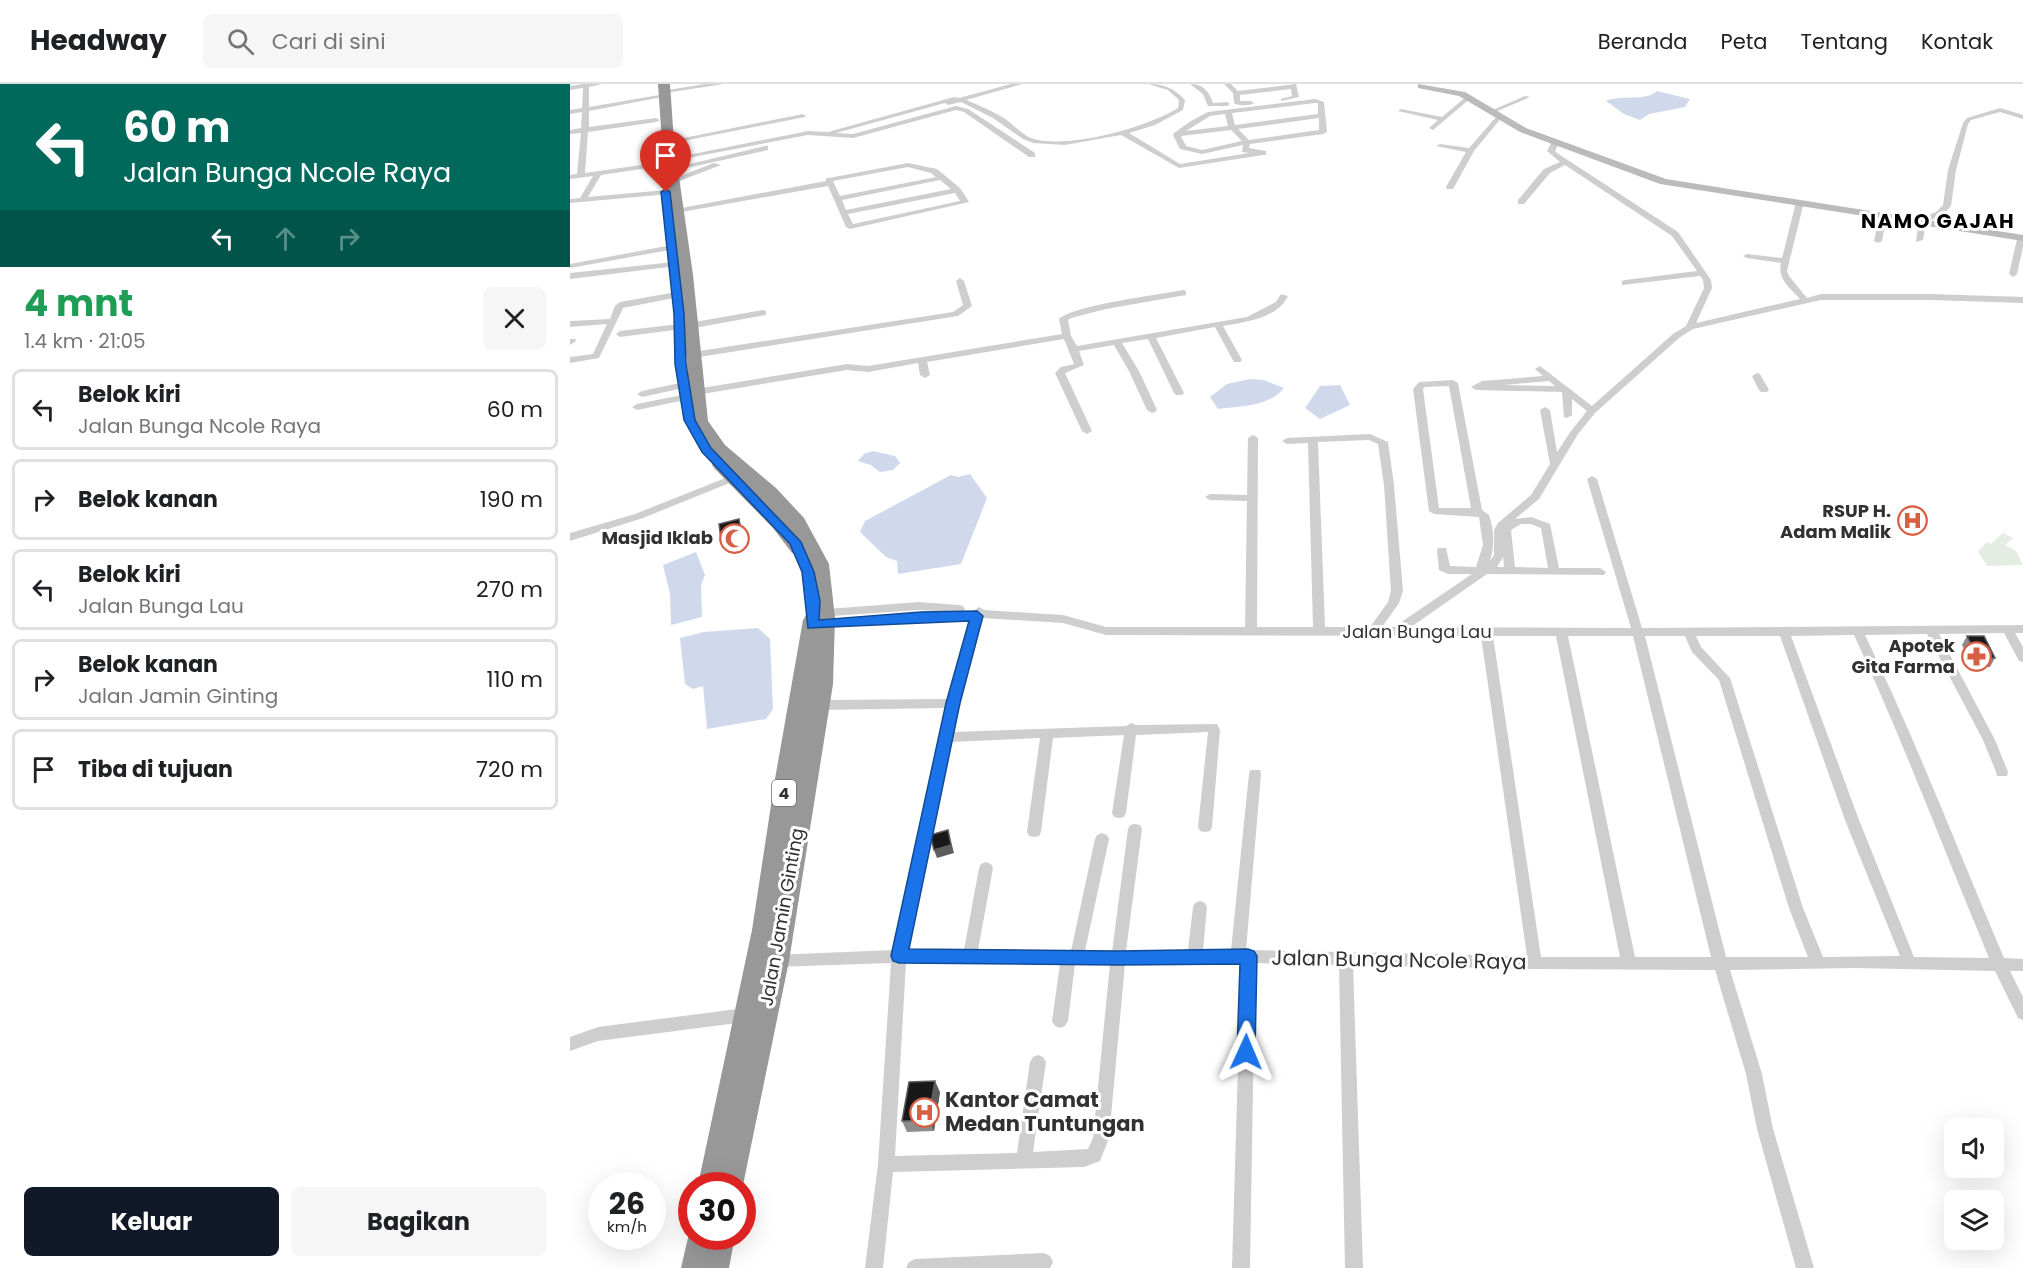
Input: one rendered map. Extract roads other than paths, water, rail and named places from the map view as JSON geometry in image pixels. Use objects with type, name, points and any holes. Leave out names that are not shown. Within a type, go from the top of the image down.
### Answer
[{"type":"highway","name":"Jalan Jamin Ginting","points":[[661,90],[656,120],[669,173],[686,275],[684,327]]},
{"type":"highway","name":"Jalan Jamin Ginting","points":[[661,90],[668,142],[676,295],[689,352],[689,420],[706,450],[795,542],[808,572],[819,619],[786,779],[764,930],[766,962],[746,1015],[737,1070],[715,1172]]},
{"type":"highway","name":"Jalan Jamin Ginting","points":[[689,391],[708,435],[719,449],[792,515],[819,564],[822,684],[766,962],[732,1172]]},
{"type":"highway","points":[[696,1268],[699,1250]]},
{"type":"highway","points":[[714,1268],[717,1250]]},
{"type":"street","points":[[570,88],[599,84]]},
{"type":"street","points":[[570,112],[661,90],[721,84]]},
{"type":"street","points":[[833,134],[1007,84]]},
{"type":"street","points":[[570,177],[707,170],[740,155],[833,134],[1019,84]]},
{"type":"street","points":[[1151,84],[1184,86],[1206,93],[1210,105],[1239,107],[1322,102],[1323,132],[1247,142],[1197,152],[1183,147],[1177,135]]},
{"type":"street","points":[[1227,84],[1236,93],[1246,126],[1261,141],[1271,146],[1259,151],[1245,150],[1247,142]]},
{"type":"street","points":[[581,176],[587,109],[586,85]]},
{"type":"street","points":[[1420,85],[1470,98],[1495,115],[1555,143],[1664,182],[2022,237],[2013,274]]},
{"type":"street","points":[[960,100],[987,112],[1026,138],[1038,142],[1068,142],[1162,122],[1177,113],[1183,103],[1184,86]]},
{"type":"street","points":[[1177,135],[1208,114],[1296,97],[1294,86],[1236,93]]},
{"type":"street","points":[[1450,187],[1471,150],[1495,115],[1527,97]]},
{"type":"street","points":[[1433,128],[1470,98]]},
{"type":"street","points":[[570,201],[582,200],[796,135],[853,136],[949,109],[962,108],[1032,155]]},
{"type":"street","points":[[1922,221],[1939,214],[1947,206],[1952,170],[1965,124],[1969,119],[2000,110],[2023,117]]},
{"type":"street","points":[[1226,111],[1230,115],[1232,127],[1247,142]]},
{"type":"street","points":[[1401,111],[1442,119]]},
{"type":"street","points":[[668,142],[804,116]]},
{"type":"street","points":[[1177,135],[1321,116]]},
{"type":"street","points":[[570,132],[656,120]]},
{"type":"street","points":[[1122,132],[1179,166],[1263,153],[1259,151]]},
{"type":"street","points":[[1555,143],[1551,152],[1564,163],[1676,234],[1702,273],[1708,288],[1690,327]]},
{"type":"street","points":[[1440,146],[1471,150]]},
{"type":"street","points":[[1521,202],[1547,171],[1564,163]]},
{"type":"street","points":[[908,165],[934,171],[957,190],[965,202],[850,227],[830,183],[829,180],[908,165]]},
{"type":"street","points":[[582,200],[597,174]]},
{"type":"street","points":[[837,199],[940,178]]},
{"type":"street","points":[[676,211],[830,183]]},
{"type":"street","points":[[843,213],[957,190]]},
{"type":"street","points":[[1800,202],[1783,271],[1785,277],[1804,300]]},
{"type":"street","points":[[1878,241],[1883,215]]},
{"type":"street","points":[[1918,240],[1922,221]]},
{"type":"street","points":[[570,266],[672,247]]},
{"type":"street","points":[[1747,256],[1786,261]]},
{"type":"street","points":[[570,276],[674,264]]},
{"type":"street","points":[[1625,283],[1702,273]]},
{"type":"street","points":[[689,352],[955,314],[968,306],[960,281]]},
{"type":"street","points":[[1087,431],[1060,373],[1064,369],[1079,365],[1067,336],[1064,319],[1106,306],[1183,293]]},
{"type":"street","points":[[570,360],[596,356],[619,306],[676,295]]},
{"type":"street","points":[[1074,349],[1254,317],[1280,304],[1284,296]]},
{"type":"street","points":[[1396,632],[1493,565],[1499,555],[1499,530],[1503,523],[1535,497],[1554,463],[1592,411],[1676,336],[1690,327],[1804,300],[1834,296],[2023,300]]},
{"type":"street","points":[[620,334],[684,327],[763,313]]},
{"type":"street","points":[[570,324],[613,321]]},
{"type":"street","points":[[1218,324],[1237,360]]},
{"type":"street","points":[[689,352],[798,330]]},
{"type":"street","points":[[642,394],[689,391],[847,367],[868,369],[1067,336]]},
{"type":"street","points":[[1151,336],[1179,393]]},
{"type":"street","points":[[1117,342],[1134,371],[1152,410]]},
{"type":"street","points":[[922,360],[925,375]]},
{"type":"street","points":[[1539,369],[1592,411]]},
{"type":"street","points":[[1757,376],[1764,390]]},
{"type":"street","points":[[1550,378],[1482,384],[1476,387],[1566,390]]},
{"type":"street","points":[[1477,512],[1453,383],[1422,384],[1418,389],[1434,511],[1477,512],[1484,515],[1488,550],[1482,572]]},
{"type":"street","points":[[1566,390],[1567,416]]},
{"type":"street","points":[[636,406],[689,391]]},
{"type":"street","points":[[1545,410],[1554,463]]},
{"type":"street","points":[[1287,441],[1370,437],[1382,439],[1389,485],[1397,591],[1393,603],[1373,632]]},
{"type":"street","points":[[1251,631],[1254,541],[1253,438]]},
{"type":"street","points":[[1313,439],[1319,632]]},
{"type":"street","points":[[1592,479],[1638,632],[1720,963],[1754,1074],[1771,1150],[1805,1268]]},
{"type":"street","points":[[570,537],[639,516],[735,481]]},
{"type":"street","points":[[1210,497],[1252,498]]},
{"type":"street","points":[[1510,570],[1506,529],[1517,520],[1538,521],[1545,524],[1554,570]]},
{"type":"street","points":[[1442,551],[1445,569],[1482,572],[1510,570],[1600,572]]},
{"type":"street","points":[[874,1268],[885,1164],[899,956],[953,703],[982,613]]},
{"type":"street","name":"Jalan Bunga Lau","points":[[819,619],[982,613],[1063,619],[1107,631],[1784,632],[2023,629]]},
{"type":"street","points":[[1930,629],[1989,740],[2002,771]]},
{"type":"street","points":[[2007,629],[2023,658]]},
{"type":"street","points":[[1857,630],[1898,717],[2000,966],[2023,1013]]},
{"type":"street","points":[[1486,631],[1534,963]]},
{"type":"street","points":[[1561,632],[1629,963]]},
{"type":"street","points":[[1689,632],[1696,649],[1724,678],[1792,898],[1818,963]]},
{"type":"street","points":[[1784,632],[1852,820],[1910,964]]},
{"type":"street","points":[[818,705],[953,703]]},
{"type":"street","points":[[947,737],[1131,728],[1213,727],[1204,827]]},
{"type":"street","points":[[1119,813],[1131,728]]},
{"type":"street","points":[[1034,832],[1047,732]]},
{"type":"street","points":[[1240,1268],[1243,956],[1255,774]]},
{"type":"street","points":[[885,1164],[1084,1159],[1091,1158],[1098,1150],[1118,958],[1135,830]]},
{"type":"street","points":[[1060,1021],[1072,957],[1102,839]]},
{"type":"street","points":[[970,956],[986,868]]},
{"type":"street","points":[[1195,957],[1200,907]]},
{"type":"street","name":"Jalan Bunga Ncole Raya","points":[[766,962],[899,956],[1118,958],[1243,956],[1534,963],[2023,965]]},
{"type":"street","points":[[1346,958],[1354,1268]]},
{"type":"street","points":[[570,1044],[598,1034],[746,1015]]},
{"type":"street","points":[[1024,1160],[1038,1062]]},
{"type":"street","points":[[915,1268],[1044,1262]]},
{"type":"water","points":[[1657,91],[1690,99],[1685,107],[1649,114],[1640,120],[1624,114],[1606,101],[1646,96]]},
{"type":"water","points":[[1250,379],[1264,380],[1284,388],[1271,399],[1245,406],[1218,409],[1210,397],[1227,384]]},
{"type":"water","points":[[1340,385],[1350,405],[1320,419],[1305,408],[1320,386]]},
{"type":"water","points":[[873,451],[895,456],[900,463],[893,470],[880,472],[871,465],[858,461],[864,454]]},
{"type":"water","points":[[970,474],[987,498],[961,564],[898,574],[897,561],[886,557],[860,532],[865,521],[951,475],[958,477]]},
{"type":"water","points":[[696,552],[705,575],[701,585],[702,617],[671,625],[670,594],[663,565]]},
{"type":"water","points":[[758,628],[770,639],[773,709],[766,719],[707,729],[703,686],[693,689],[685,684],[680,638],[704,632]]},
{"type":"place","name":"RSUP H. Adam Malik","points":[[1912,521]]},
{"type":"place","name":"Masjid Iklab","points":[[734,538]]},
{"type":"place","name":"Apotek Gita Farma","points":[[1976,656]]},
{"type":"place","name":"Kantor Camat Medan Tuntungan","points":[[924,1112]]},
{"type":"district","name":"NAMO GAJAH","points":[[1938,221]]}]
